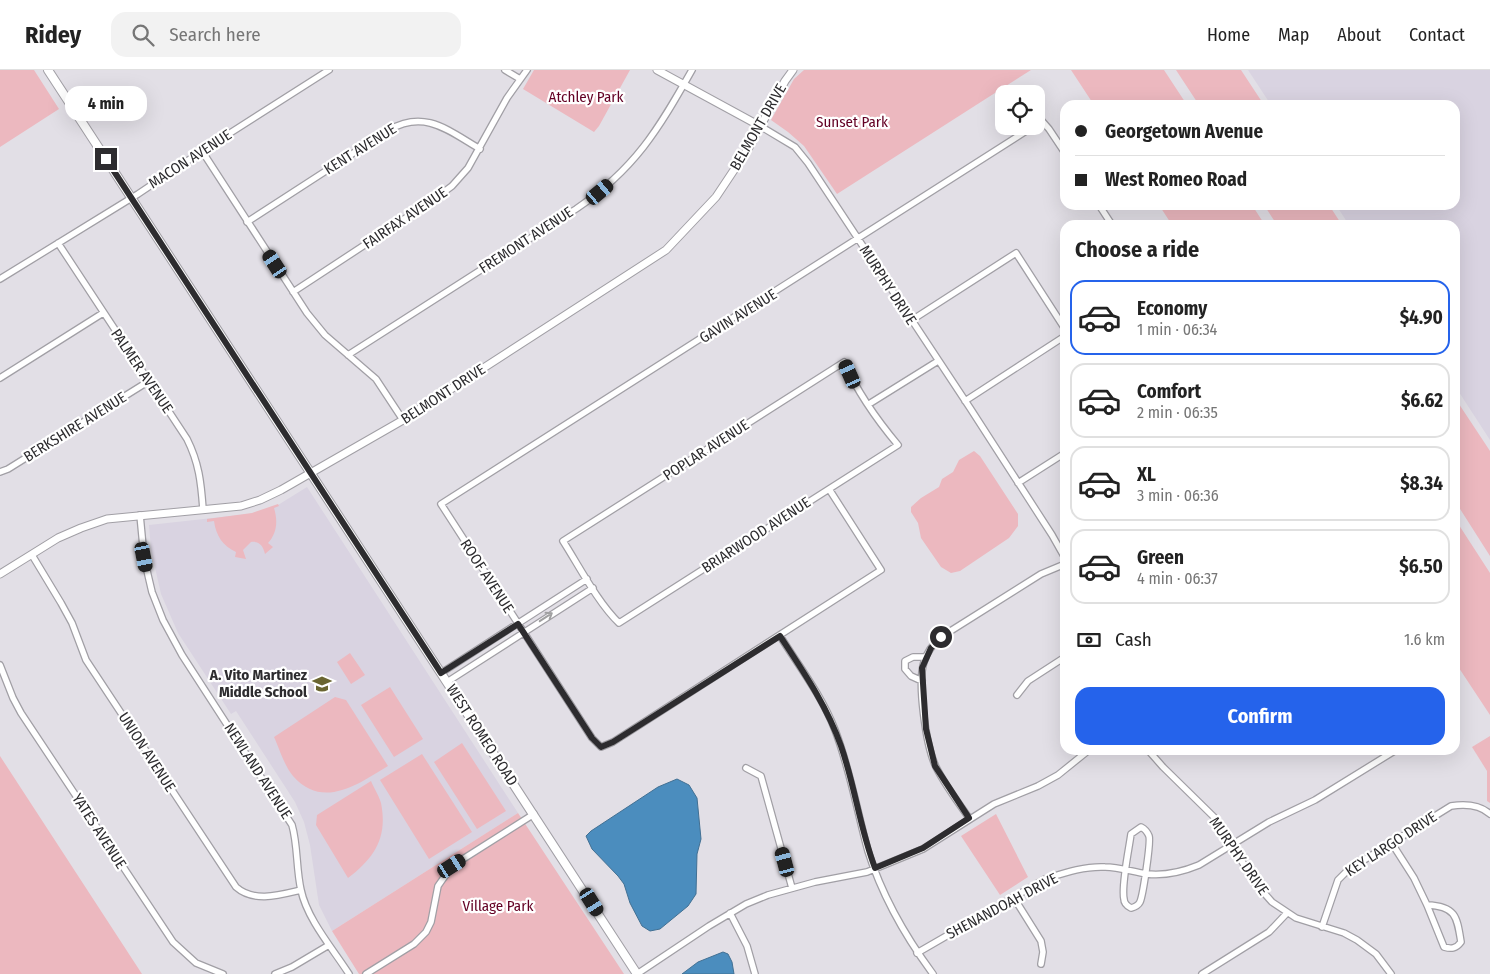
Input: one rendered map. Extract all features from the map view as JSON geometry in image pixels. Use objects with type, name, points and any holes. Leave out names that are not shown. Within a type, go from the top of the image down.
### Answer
[{"type":"main road","name":"WEST ROMEO ROAD","points":[[48,70],[637,974]]},
{"type":"street","name":"MACON AVENUE","points":[[0,279],[138,194],[329,70]]},
{"type":"street","points":[[505,70],[520,80]]},
{"type":"street","name":"FAIRFAX AVENUE","points":[[293,292],[442,194],[460,178],[480,149],[508,98],[527,70]]},
{"type":"street","name":"MURPHY DRIVE","points":[[657,70],[795,147],[912,320],[1060,550]]},
{"type":"street","name":"FREMONT AVENUE","points":[[348,355],[600,192],[634,160],[653,136],[692,70]]},
{"type":"street","name":"BELMONT DRIVE","points":[[0,574],[58,538],[107,520],[140,515],[241,506],[260,500],[403,420],[666,250],[716,197],[748,150],[785,81],[793,70]]},
{"type":"street","name":"KENT AVENUE","points":[[247,222],[404,122],[420,120],[435,124],[480,149]]},
{"type":"street","points":[[1045,127],[1050,129],[1060,145]]},
{"type":"street","name":"GAVIN AVENUE","points":[[441,504],[1020,135]]},
{"type":"street","points":[[202,151],[316,325],[376,379],[403,420]]},
{"type":"street","name":"PALMER AVENUE","points":[[58,243],[187,439],[195,456],[200,476],[203,509]]},
{"type":"street","points":[[912,320],[1016,252],[1060,321]]},
{"type":"street","points":[[0,378],[103,313]]},
{"type":"street","points":[[965,401],[1060,339]]},
{"type":"street","points":[[869,404],[938,361]]},
{"type":"street","name":"POPLAR AVENUE","points":[[587,579],[563,541],[844,362],[869,404]]},
{"type":"street","name":"BERKSHIRE AVENUE","points":[[0,472],[8,469],[149,381]]},
{"type":"street","name":"BRIARWOOD AVENUE","points":[[587,579],[612,617],[619,623],[898,444],[869,404]]},
{"type":"street","points":[[1018,483],[1060,456]]},
{"type":"street","points":[[829,489],[881,570],[780,636],[813,688],[834,728],[846,763],[864,835],[875,868],[894,914],[917,953],[933,974]]},
{"type":"street","name":"ROOF AVENUE","points":[[441,504],[592,738],[601,747],[613,742],[780,636]]},
{"type":"street","name":"NEWLAND AVENUE","points":[[140,515],[144,557],[163,620],[182,655],[292,825],[297,847],[301,890],[306,905],[349,974]]},
{"type":"street","name":"UNION AVENUE","points":[[32,555],[62,603],[86,660],[236,887],[251,896],[268,896],[301,890]]},
{"type":"street","points":[[969,818],[944,782],[932,755],[924,716],[922,668],[926,657],[936,642],[1041,574],[1060,566]]},
{"type":"street","points":[[441,673],[587,579]]},
{"type":"street","points":[[447,682],[592,588]]},
{"type":"street","points":[[922,681],[911,676],[904,669],[905,661],[913,657],[926,657]]},
{"type":"street","points":[[1017,695],[1028,681],[1060,660]]},
{"type":"street","name":"YATES AVENUE","points":[[0,665],[21,713],[173,942],[196,963],[222,974]]},
{"type":"street","points":[[637,974],[730,913],[753,901],[792,888],[875,868],[923,848],[994,804],[1038,786],[1058,775],[1083,755]]},
{"type":"street","name":"MURPHY DRIVE","points":[[1152,755],[1215,818],[1261,891],[1272,902],[1286,913],[1304,921],[1344,933],[1364,944],[1382,960],[1388,973]]},
{"type":"street","name":"SHENANDOAH DRIVE","points":[[917,953],[1045,879],[1086,867],[1106,867],[1163,874],[1188,870],[1269,822],[1315,800],[1388,755]]},
{"type":"street","points":[[746,768],[762,776],[792,888]]},
{"type":"street","name":"KEY LARGO DRIVE","points":[[1322,927],[1338,880],[1348,870],[1451,806],[1462,804],[1475,806],[1490,814]]},
{"type":"street","points":[[366,974],[414,944],[426,932],[432,922],[438,886],[452,866],[534,814]]},
{"type":"street","points":[[1141,827],[1146,830],[1149,837],[1145,873],[1140,900],[1136,906],[1131,908],[1127,906],[1123,897],[1126,870],[1131,834],[1141,827]]},
{"type":"street","points":[[1391,842],[1414,878],[1427,904],[1444,947],[1451,949],[1458,947],[1461,942],[1458,921],[1452,912],[1442,905],[1427,904]]},
{"type":"street","points":[[1014,898],[1041,941],[1043,952],[1041,964]]},
{"type":"street","points":[[730,913],[747,946],[755,974]]},
{"type":"street","points":[[1202,974],[1269,932],[1286,913]]},
{"type":"street","points":[[275,974],[292,968],[329,944]]},
{"type":"shaded area","points":[[1248,70],[1490,70],[1490,440],[1460,394],[1460,220],[1346,220],[1339,210],[1460,210],[1460,100],[1268,100]]},
{"type":"shaded area","name":"A. Vito Martinez Middle School","points":[[307,487],[518,813],[332,931],[319,905],[310,845],[304,822],[295,802],[236,711],[231,714],[178,633],[161,594],[151,550],[149,525],[259,513],[278,505]]},
{"type":"green space","points":[[0,70],[34,70],[59,109],[0,147]]},
{"type":"green space","name":"Atchley Park","points":[[534,70],[630,70],[594,132],[523,89]]},
{"type":"green space","name":"Sunset Park","points":[[804,70],[1031,70],[1008,85],[995,85],[995,93],[837,194],[804,146],[771,120],[794,79]]},
{"type":"green space","points":[[1071,70],[1164,70],[1184,100],[1091,100]]},
{"type":"green space","points":[[1176,70],[1241,70],[1261,100],[1196,100]]},
{"type":"green space","points":[[1162,210],[1255,210],[1262,220],[1169,220]]},
{"type":"green space","points":[[1267,210],[1332,210],[1339,220],[1274,220]]},
{"type":"green space","points":[[1460,406],[1490,451],[1490,556],[1460,509]]},
{"type":"green space","points":[[974,451],[980,456],[1018,514],[1018,526],[1009,538],[960,571],[951,573],[941,567],[921,538],[918,523],[911,512],[911,507],[921,498],[939,487],[942,479],[953,472],[959,460]]},
{"type":"green space","points":[[278,504],[279,506],[274,508],[276,518],[275,531],[268,543],[273,547],[265,554],[261,545],[257,542],[251,542],[243,550],[246,559],[235,557],[236,552],[227,547],[218,536],[214,521],[207,522],[207,519],[252,513]]},
{"type":"green space","points":[[1460,527],[1490,573],[1490,715],[1460,670]]},
{"type":"green space","points":[[350,653],[365,675],[351,684],[337,662]]},
{"type":"green space","points":[[390,687],[423,739],[394,757],[361,705]]},
{"type":"green space","points":[[335,697],[346,700],[388,766],[353,786],[328,793],[304,786],[293,776],[274,737]]},
{"type":"green space","points":[[1490,736],[1490,803],[1487,801],[1487,771],[1472,747]]},
{"type":"green space","points":[[462,743],[506,811],[477,829],[434,762]]},
{"type":"green space","points":[[422,754],[472,832],[429,859],[380,780]]},
{"type":"green space","points":[[0,756],[142,974],[0,974]]},
{"type":"green space","points":[[371,781],[381,803],[383,815],[380,837],[372,855],[348,878],[316,825],[317,815]]},
{"type":"green space","name":"Village Park","points":[[518,813],[624,974],[359,974],[332,931]]},
{"type":"green space","points":[[996,814],[1028,877],[1000,895],[961,836]]},
{"type":"water","points":[[677,779],[689,785],[697,798],[701,839],[697,854],[696,894],[688,906],[660,929],[650,931],[642,926],[630,903],[624,884],[592,849],[586,836],[658,787]]},
{"type":"water","points":[[723,952],[728,954],[732,962],[734,974],[682,974],[698,962]]},
{"type":"place","name":"A. Vito Martinez Middle School","points":[[322,684]]},
{"type":"route","points":[[106,159],[441,673],[518,624],[592,738],[601,747],[613,742],[780,636],[822,702],[834,728],[846,763],[864,835],[875,868],[923,848],[951,832],[969,818],[935,766],[928,745],[924,716],[922,668],[924,659],[941,637]]}]
